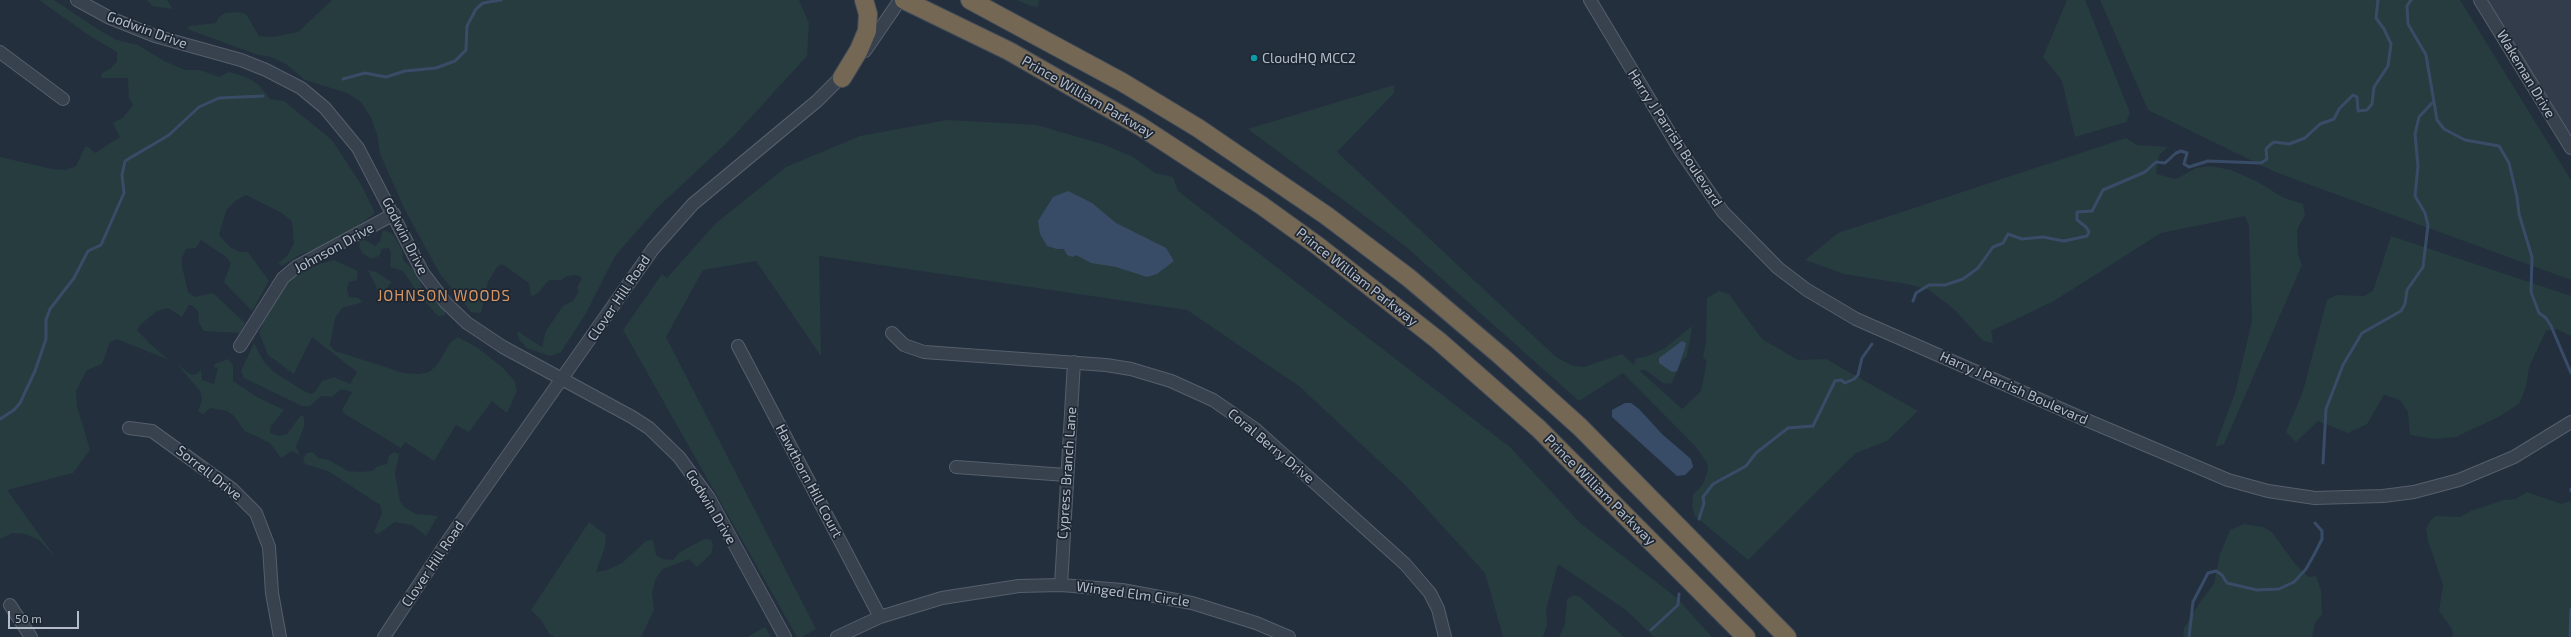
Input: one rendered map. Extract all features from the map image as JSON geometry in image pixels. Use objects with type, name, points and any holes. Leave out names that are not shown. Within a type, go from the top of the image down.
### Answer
[{"type":"highway","points":[[842,78],[859,50],[867,30],[868,14],[864,0]]},
{"type":"highway","name":"Prince William Parkway","points":[[904,0],[1009,51],[1140,126],[1254,200],[1318,246],[1439,341],[1539,428],[1746,637]]},
{"type":"highway","name":"Prince William Parkway","points":[[970,0],[1001,15],[1122,82],[1198,128],[1327,216],[1408,278],[1502,356],[1580,427],[1787,637]]},
{"type":"highway","points":[[980,0],[1001,15]]},
{"type":"street","name":"Godwin Drive","points":[[77,0],[126,25],[154,36],[241,60],[280,76],[301,88],[325,108],[348,134],[367,163],[423,273],[446,304],[488,338],[632,417],[649,428],[679,457],[709,498],[784,637]]},
{"type":"street","name":"Clover Hill Road","points":[[384,637],[449,540],[563,380],[630,282],[672,226],[717,182],[817,101],[842,78],[860,56],[900,0]]},
{"type":"street","name":"Harry J Parrish Boulevard","points":[[1590,0],[1680,150],[1714,199],[1749,240],[1778,268],[1807,290],[1856,319],[2077,416],[2234,482],[2292,496],[2323,499],[2382,496],[2414,492],[2459,480],[2509,459],[2571,422]]},
{"type":"street","name":"Wakeman Drive","points":[[2480,0],[2571,148]]},
{"type":"street","points":[[0,52],[63,99]]},
{"type":"street","name":"Johnson Drive","points":[[240,346],[283,278],[296,267],[394,214]]},
{"type":"street","name":"Coral Berry Drive","points":[[892,333],[904,345],[924,352],[1106,365],[1151,374],[1195,391],[1235,414],[1255,429],[1405,564],[1430,593],[1438,609],[1445,637]]},
{"type":"street","name":"Hawthorn Hill Court","points":[[738,346],[880,617]]},
{"type":"street","name":"Cypress Branch Lane","points":[[1061,585],[1066,474],[1074,362]]},
{"type":"street","name":"Sorrell Drive","points":[[129,428],[152,431],[232,489],[256,513],[269,547],[273,599],[280,637]]},
{"type":"street","points":[[956,467],[1066,474]]},
{"type":"street","name":"Winged Elm Circle","points":[[837,637],[880,617],[919,604],[972,592],[1019,586],[1061,585],[1122,590],[1192,603],[1256,622],[1289,637]]},
{"type":"street","points":[[10,605],[31,637]]},
{"type":"shaded area","points":[[2478,0],[2571,0],[2571,154]]},
{"type":"green space","points":[[39,0],[54,0],[99,30],[117,40],[138,45],[164,61],[185,70],[200,70],[219,77],[229,72],[246,77],[258,84],[270,99],[284,101],[332,140],[362,186],[375,213],[354,229],[319,248],[301,254],[282,266],[278,263],[287,256],[294,243],[292,221],[280,212],[246,195],[235,201],[226,211],[219,235],[230,247],[240,252],[248,252],[269,281],[252,311],[224,282],[231,263],[225,256],[201,240],[196,248],[186,249],[182,258],[182,266],[188,292],[195,297],[213,293],[245,323],[240,333],[204,331],[199,323],[198,311],[192,305],[189,305],[182,317],[168,308],[157,311],[141,324],[137,330],[149,343],[169,360],[117,339],[110,342],[102,364],[87,370],[76,391],[77,406],[90,450],[73,473],[7,490],[56,558],[39,540],[25,534],[12,533],[0,539],[0,157],[52,169],[66,170],[76,166],[85,147],[88,147],[95,153],[120,137],[113,123],[123,118],[133,105],[129,98],[128,78],[101,78],[102,73],[110,69],[117,61],[117,52],[87,34]]},
{"type":"green space","points":[[147,0],[167,0],[173,9],[152,6]]},
{"type":"green space","points":[[332,0],[799,0],[809,23],[807,56],[732,138],[657,208],[615,256],[585,315],[561,352],[550,356],[527,348],[519,339],[517,331],[542,347],[546,331],[563,306],[573,301],[579,291],[577,288],[582,278],[576,275],[567,276],[561,280],[549,280],[538,293],[531,297],[529,283],[502,264],[497,267],[488,282],[481,313],[471,312],[440,274],[405,210],[380,154],[377,134],[371,118],[361,102],[347,93],[305,80],[286,64],[271,57],[255,54],[187,29],[189,26],[216,23],[219,17],[225,13],[237,12],[246,14],[259,36],[273,37],[298,32]]},
{"type":"green space","points":[[1017,0],[1039,0],[1038,7],[1028,5]]},
{"type":"green space","points":[[2067,0],[2085,0],[2130,113],[2126,122],[2075,137],[2062,81],[2043,57]]},
{"type":"green space","points":[[2100,0],[2460,0],[2571,180],[2571,280],[2275,172],[2148,110]]},
{"type":"green space","points":[[1394,85],[1394,93],[1337,152],[1556,357],[1573,366],[1584,367],[1622,354],[1634,365],[1636,358],[1646,357],[1665,348],[1692,326],[1687,356],[1682,361],[1671,384],[1663,383],[1645,370],[1639,370],[1682,409],[1701,391],[1707,361],[1703,358],[1706,341],[1707,298],[1719,291],[1729,294],[1762,339],[1798,360],[1826,359],[1918,411],[1887,441],[1856,453],[1748,560],[1695,516],[1692,507],[1693,495],[1703,484],[1708,470],[1707,463],[1696,447],[1623,373],[1579,401],[1405,246],[1248,129]]},
{"type":"green space","points":[[947,120],[1037,125],[1105,145],[1133,157],[1155,173],[1173,177],[1178,191],[1511,448],[1580,523],[1677,598],[1712,637],[1654,637],[1626,610],[1558,564],[1546,610],[1547,625],[1543,637],[1503,637],[1485,573],[1407,487],[1299,386],[1187,310],[819,256],[821,356],[756,261],[703,270],[666,337],[816,629],[802,637],[797,637],[623,330],[662,274],[667,278],[716,223],[786,167],[860,136]]},
{"type":"green space","points":[[2126,138],[2137,145],[2168,147],[2159,155],[2156,174],[2176,179],[2196,168],[2211,166],[2231,170],[2258,182],[2284,198],[2303,204],[2305,215],[2297,230],[2298,255],[2302,265],[2224,444],[2215,447],[2235,393],[2252,321],[2249,226],[2245,216],[2161,233],[2054,301],[1991,331],[1993,343],[1983,341],[1955,310],[1929,290],[1907,284],[1844,274],[1805,260],[1838,233]]},
{"type":"green space","points":[[383,230],[392,233],[402,250],[403,260],[418,275],[424,294],[434,297],[445,311],[445,315],[439,316],[436,314],[417,292],[403,271],[390,267],[391,252],[389,248],[382,249],[379,256],[372,259],[363,254],[359,247],[360,241],[365,240],[375,246],[380,241]]},
{"type":"green space","points":[[2391,236],[2571,296],[2571,336],[2557,329],[2546,331],[2529,367],[2526,387],[2519,404],[2500,416],[2456,437],[2434,439],[2410,435],[2408,412],[2400,400],[2384,395],[2367,424],[2348,433],[2318,421],[2296,442],[2286,432],[2303,391],[2327,300],[2337,295],[2364,296],[2373,291]]},
{"type":"green space","points":[[334,260],[358,271],[357,280],[349,282],[347,288],[349,297],[358,298],[363,302],[342,308],[335,318],[330,345],[335,351],[404,373],[419,374],[429,372],[437,365],[450,343],[458,337],[478,348],[503,368],[514,380],[517,391],[507,413],[492,401],[469,432],[456,425],[434,461],[405,442],[401,448],[345,414],[342,410],[352,392],[341,389],[332,397],[321,396],[310,406],[302,406],[244,378],[241,371],[254,343],[264,362],[274,372],[311,394],[315,392],[322,381],[334,377],[350,384],[357,372],[312,337],[294,374],[268,355],[259,333],[267,312],[284,285],[292,276],[305,268]]},
{"type":"green space","points":[[368,270],[376,272],[392,282],[384,291],[378,290]]},
{"type":"green space","points":[[228,359],[233,365],[233,381],[257,397],[284,410],[271,426],[270,433],[279,436],[287,434],[301,415],[304,417],[304,427],[296,447],[300,455],[292,451],[281,458],[270,443],[245,431],[233,415],[227,411],[210,408],[203,414],[198,411],[202,400],[200,391],[177,364],[190,374],[195,375],[201,370],[202,380],[214,384],[218,368],[214,367],[215,364]]},
{"type":"green space","points":[[313,452],[318,458],[329,460],[348,471],[360,472],[372,471],[378,466],[387,464],[389,456],[394,452],[399,454],[395,473],[400,501],[404,507],[416,514],[438,516],[426,536],[412,525],[395,522],[378,534],[374,532],[382,513],[380,505],[328,471],[305,464],[303,458],[307,453]]},
{"type":"green space","points":[[2527,492],[2561,504],[2571,501],[2571,637],[2453,637],[2452,629],[2439,611],[2443,585],[2428,541],[2426,529],[2430,521],[2435,516],[2460,517],[2471,511],[2504,500],[2516,499]]},
{"type":"green space","points":[[589,522],[606,535],[605,547],[596,572],[607,570],[622,563],[646,541],[653,540],[656,555],[662,559],[673,560],[680,552],[704,539],[711,540],[713,546],[711,554],[697,567],[689,559],[663,569],[656,578],[652,593],[654,610],[641,637],[555,637],[549,634],[542,621],[531,610]]},
{"type":"green space","points":[[2244,524],[2263,527],[2272,532],[2295,564],[2309,577],[2316,576],[2321,591],[2322,614],[2315,623],[2312,637],[2183,637],[2184,628],[2200,602],[2214,584],[2220,554],[2230,530]]},
{"type":"green space","points":[[1574,595],[1580,597],[1624,637],[1559,637],[1565,624],[1567,599]]},
{"type":"green space","points":[[765,627],[771,637],[747,637]]},
{"type":"water","points":[[1068,191],[1092,203],[1116,223],[1166,248],[1174,261],[1157,274],[1147,277],[1116,267],[1091,263],[1076,255],[1073,257],[1067,255],[1064,249],[1057,249],[1047,246],[1040,234],[1038,221],[1053,197]]},
{"type":"water","points":[[1682,341],[1686,343],[1685,348],[1677,371],[1672,372],[1659,363],[1659,358]]},
{"type":"water","points":[[1625,403],[1631,403],[1639,409],[1662,434],[1691,459],[1693,467],[1685,475],[1677,476],[1612,417],[1612,410]]},
{"type":"waterway","points":[[343,79],[365,73],[386,77],[405,71],[436,68],[455,61],[466,50],[467,26],[476,9],[483,3],[501,0]]},
{"type":"waterway","points":[[1913,301],[1916,293],[1929,285],[1945,285],[1963,279],[1978,268],[1993,247],[2003,243],[2008,234],[2022,239],[2043,237],[2064,241],[2087,236],[2089,232],[2086,227],[2077,220],[2077,212],[2092,211],[2103,190],[2145,172],[2156,162],[2165,163],[2176,153],[2181,151],[2187,153],[2184,164],[2189,167],[2208,161],[2261,163],[2267,159],[2266,149],[2274,142],[2289,144],[2305,138],[2320,124],[2334,119],[2339,109],[2353,95],[2357,97],[2358,111],[2367,110],[2372,104],[2374,87],[2388,66],[2391,44],[2384,29],[2376,18],[2378,0]]},
{"type":"waterway","points":[[2411,0],[2407,6],[2408,24],[2426,55],[2437,120],[2444,129],[2465,140],[2499,146],[2509,163],[2517,197],[2519,214],[2532,257],[2531,292],[2539,313],[2546,318],[2551,326],[2571,373]]},
{"type":"waterway","points":[[0,419],[14,410],[20,403],[35,371],[46,339],[46,320],[50,309],[74,278],[88,251],[101,245],[124,193],[122,175],[125,161],[169,135],[199,107],[219,98],[263,96]]},
{"type":"waterway","points":[[2323,463],[2326,409],[2343,365],[2362,333],[2401,311],[2405,304],[2407,290],[2423,267],[2428,225],[2425,213],[2415,196],[2418,166],[2415,134],[2419,117],[2432,103]]},
{"type":"waterway","points":[[1699,519],[1704,503],[1703,497],[1713,484],[1746,466],[1756,453],[1788,428],[1813,426],[1835,381],[1841,380],[1845,383],[1854,379],[1858,375],[1862,358],[1872,344]]},
{"type":"waterway","points":[[2189,637],[2193,602],[2208,573],[2216,571],[2222,575],[2227,583],[2257,590],[2279,589],[2294,582],[2306,569],[2322,539],[2322,531],[2315,523]]},
{"type":"waterway","points":[[1651,630],[1678,605],[1679,594]]},
{"type":"waterway","points":[[2570,637],[2571,609]]},
{"type":"place","name":"CloudHQ MCC2","points":[[1254,58]]},
{"type":"district","name":"JOHNSON WOODS","points":[[444,296]]}]
